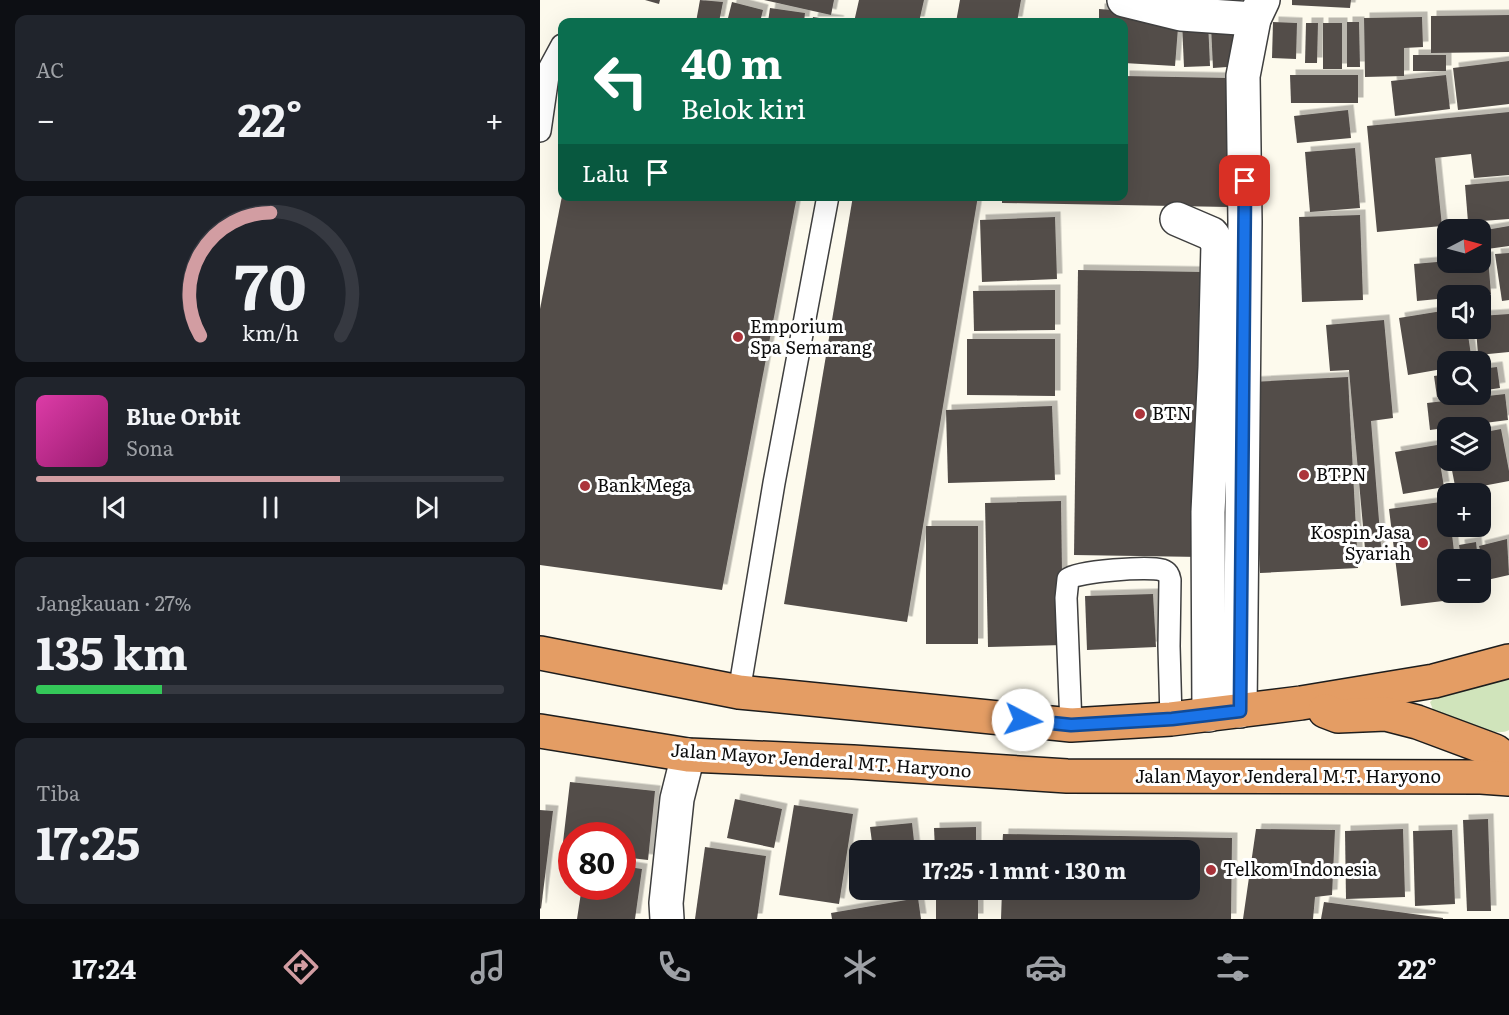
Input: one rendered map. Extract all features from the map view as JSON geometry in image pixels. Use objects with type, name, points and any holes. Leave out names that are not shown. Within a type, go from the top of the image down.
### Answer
[{"type":"highway","points":[[540,653],[739,692],[1071,725],[1172,719],[1301,702],[1434,681],[1509,662]]},
{"type":"highway","points":[[1301,702],[1338,716],[1386,714],[1417,722],[1495,751],[1509,761]]},
{"type":"highway","name":"Jalan Mayor Jenderal MT. Haryono","points":[[540,731],[688,755],[853,762],[1066,777]]},
{"type":"highway","name":"Jalan Mayor Jenderal M.T. Haryono","points":[[1066,777],[1481,777],[1509,779]]},
{"type":"street","points":[[1124,0],[1182,14],[1258,9],[1243,76],[1245,234],[1224,713]]},
{"type":"street","points":[[1177,219],[1212,234],[1218,244],[1208,512],[1224,713]]},
{"type":"street","points":[[667,919],[666,903],[677,800],[688,755]]},
{"type":"lane","points":[[540,131],[549,69],[558,52]]},
{"type":"lane","points":[[739,692],[774,483],[827,201]]},
{"type":"lane","points":[[1071,725],[1066,598],[1068,579],[1080,573],[1152,568],[1164,570],[1168,573],[1170,580],[1169,646],[1172,719]]},
{"type":"green space","points":[[1509,675],[1509,730],[1493,732],[1483,730],[1434,712],[1430,702],[1438,695]]},
{"type":"building","points":[[645,0],[660,0],[659,4]]},
{"type":"building","points":[[700,0],[723,2],[720,18],[697,18]]},
{"type":"building","points":[[764,0],[834,0],[831,15]]},
{"type":"building","points":[[859,0],[924,0],[920,18],[855,18]]},
{"type":"building","points":[[960,0],[1021,0],[1018,18],[957,18]]},
{"type":"building","points":[[1292,0],[1351,0],[1350,8],[1292,5]]},
{"type":"building","points":[[732,2],[763,10],[761,18],[728,18]]},
{"type":"building","points":[[770,8],[805,13],[804,18],[769,18]]},
{"type":"building","points":[[1099,9],[1179,15],[1175,66],[1128,63],[1128,18],[1099,18]]},
{"type":"building","points":[[1509,15],[1509,52],[1431,53],[1431,16]]},
{"type":"building","points":[[1422,17],[1423,47],[1404,48],[1404,76],[1365,77],[1364,18]]},
{"type":"building","points":[[1208,21],[1210,66],[1184,67],[1182,23]]},
{"type":"building","points":[[1273,22],[1297,23],[1296,59],[1272,58]]},
{"type":"building","points":[[1347,22],[1359,22],[1360,67],[1347,67]]},
{"type":"building","points":[[1306,23],[1318,23],[1317,63],[1305,63]]},
{"type":"building","points":[[1323,23],[1342,23],[1342,69],[1323,69]]},
{"type":"building","points":[[1238,24],[1241,66],[1213,68],[1211,26]]},
{"type":"building","points":[[1413,55],[1446,55],[1446,71],[1413,71]]},
{"type":"building","points":[[1509,61],[1509,104],[1458,110],[1453,68]]},
{"type":"building","points":[[1290,75],[1358,75],[1358,103],[1291,103]]},
{"type":"building","points":[[1446,75],[1450,109],[1395,116],[1391,81]]},
{"type":"building","points":[[1128,76],[1230,78],[1229,207],[1002,203],[1002,201],[1128,201]]},
{"type":"building","points":[[1348,110],[1351,138],[1297,143],[1294,116]]},
{"type":"building","points":[[1509,112],[1509,175],[1474,178],[1471,154],[1435,158],[1441,219],[1437,219],[1437,226],[1377,232],[1367,126]]},
{"type":"building","points":[[1355,148],[1360,208],[1310,212],[1305,152]]},
{"type":"building","points":[[1509,181],[1509,219],[1468,219],[1465,185]]},
{"type":"building","points":[[561,201],[796,201],[722,590],[540,565],[540,309]]},
{"type":"building","points":[[852,201],[977,201],[907,622],[784,604]]},
{"type":"building","points":[[1360,215],[1363,300],[1302,302],[1299,217]]},
{"type":"building","points":[[1055,217],[1057,279],[982,282],[980,220]]},
{"type":"building","points":[[1509,226],[1509,246],[1491,248],[1491,229]]},
{"type":"building","points":[[1509,253],[1509,300],[1502,301],[1495,254]]},
{"type":"building","points":[[1437,262],[1437,273],[1489,273],[1490,285],[1437,285],[1437,299],[1417,301],[1414,264]]},
{"type":"building","name":"BTN","points":[[1078,270],[1205,272],[1201,557],[1074,555]]},
{"type":"building","points":[[1055,290],[1055,330],[974,331],[973,291]]},
{"type":"building","points":[[1437,312],[1437,339],[1469,339],[1470,351],[1437,351],[1437,370],[1408,375],[1399,318]]},
{"type":"building","points":[[1509,314],[1509,352],[1491,354],[1491,351],[1478,351],[1477,339],[1491,339],[1491,315]]},
{"type":"building","points":[[1384,320],[1393,418],[1371,421],[1382,558],[1366,560],[1349,370],[1330,371],[1326,325]]},
{"type":"building","points":[[967,339],[1055,339],[1055,396],[967,395]]},
{"type":"building","points":[[1497,367],[1500,388],[1491,389],[1491,368]]},
{"type":"building","points":[[1434,376],[1437,376],[1437,397]]},
{"type":"building","name":"BTPN","points":[[1348,377],[1358,568],[1260,573],[1250,382]]},
{"type":"building","points":[[1505,394],[1508,420],[1491,422],[1491,417],[1437,417],[1437,429],[1430,430],[1427,403],[1491,405],[1491,396]]},
{"type":"building","points":[[1052,406],[1055,480],[948,483],[946,410]]},
{"type":"building","points":[[1501,429],[1509,481],[1491,484],[1454,483],[1452,471],[1491,471],[1491,431]]},
{"type":"building","points":[[1437,445],[1437,471],[1441,471],[1443,483],[1437,483],[1437,488],[1403,494],[1395,452]]},
{"type":"building","points":[[1061,501],[1063,645],[988,647],[985,503]]},
{"type":"building","name":"Kospin Jasa Syariah","points":[[1437,502],[1437,537],[1452,537],[1454,549],[1437,549],[1437,602],[1401,606],[1389,509]]},
{"type":"building","points":[[926,526],[978,526],[978,644],[926,644]]},
{"type":"building","points":[[1507,539],[1509,575],[1491,579],[1491,549],[1480,549],[1479,546]]},
{"type":"building","points":[[1476,542],[1477,549],[1460,549],[1459,545]]},
{"type":"building","points":[[1153,594],[1156,647],[1087,650],[1085,596]]},
{"type":"building","points":[[570,782],[655,791],[648,860],[636,859],[636,822],[565,822]]},
{"type":"building","points":[[735,799],[782,809],[774,848],[727,838]]},
{"type":"building","points":[[794,805],[853,814],[839,904],[779,895]]},
{"type":"building","points":[[540,810],[553,811],[541,909],[540,908]]},
{"type":"building","points":[[1488,819],[1491,911],[1467,911],[1463,820]]},
{"type":"building","points":[[912,823],[914,840],[872,840],[870,827]]},
{"type":"building","points":[[976,827],[976,840],[935,840],[934,828]]},
{"type":"building","points":[[1256,829],[1335,830],[1332,895],[1315,897],[1313,919],[1243,919]]},
{"type":"building","points":[[1403,829],[1405,897],[1346,899],[1345,831]]},
{"type":"building","points":[[1452,830],[1455,904],[1415,906],[1413,831]]},
{"type":"building","name":"Telkom Indonesia","points":[[1003,834],[1232,838],[1231,919],[1001,919],[1002,900],[1200,900],[1200,840],[1003,840]]},
{"type":"building","points":[[705,847],[766,856],[757,919],[695,919]]},
{"type":"building","points":[[636,868],[642,869],[635,919],[577,919],[580,900],[636,900]]},
{"type":"building","points":[[918,900],[921,919],[832,919],[831,913]]},
{"type":"building","points":[[936,900],[978,900],[978,919],[936,919]]},
{"type":"building","points":[[1324,902],[1443,918],[1443,919],[1321,919]]},
{"type":"place","name":"Emporium Spa Semarang","points":[[738,337]]},
{"type":"place","name":"BTN","points":[[1140,414]]},
{"type":"place","name":"BTPN","points":[[1304,475]]},
{"type":"place","name":"Bank Mega","points":[[585,486]]},
{"type":"place","name":"Kospin Jasa Syariah","points":[[1423,543]]},
{"type":"place","name":"Telkom Indonesia","points":[[1211,870]]},
{"type":"route","points":[[1023,720],[1071,725],[1172,719],[1240,711],[1245,181]]}]
